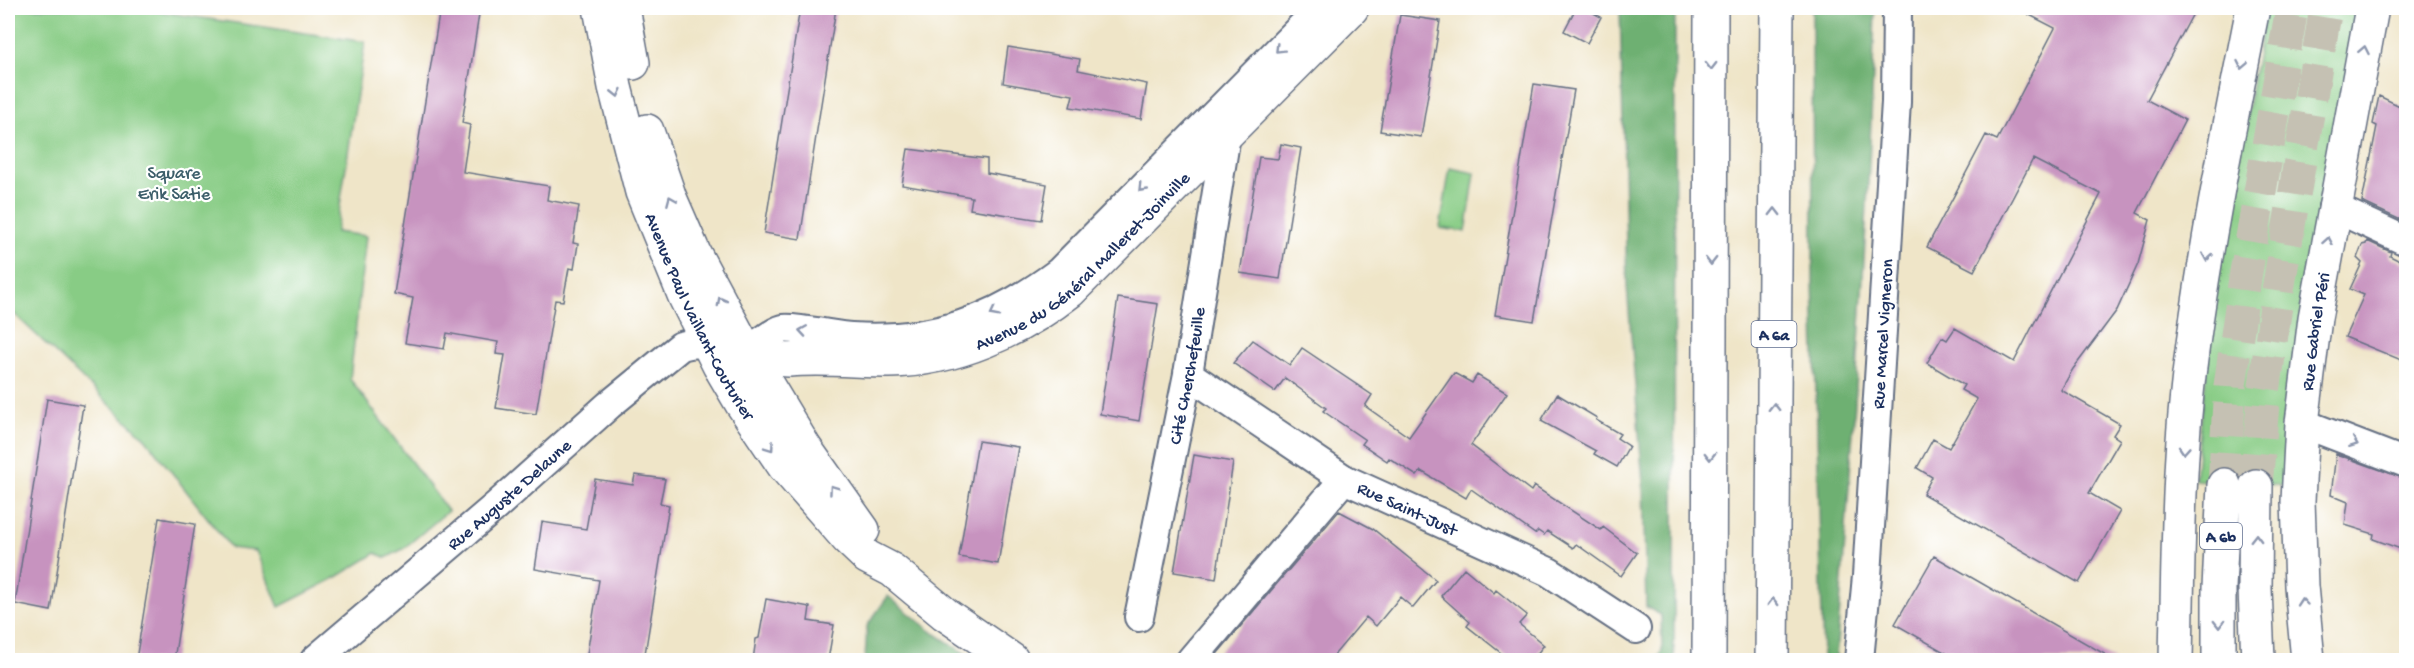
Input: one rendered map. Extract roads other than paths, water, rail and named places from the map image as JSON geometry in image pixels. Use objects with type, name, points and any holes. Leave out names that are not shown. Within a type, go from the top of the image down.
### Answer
[{"type":"main road","name":"Avenue Paul Vaillant-Couturier","points":[[600,8],[615,87],[642,192],[668,258],[708,343],[742,404],[784,466],[848,539],[867,557],[892,570],[945,614],[1012,660]]},
{"type":"main road","name":"Avenue Paul Vaillant-Couturier","points":[[623,8],[639,96],[654,156],[694,254],[746,350],[805,448],[892,570]]},
{"type":"main road","name":"Avenue du Général Malleret-Joinville","points":[[746,350],[775,359],[891,361],[954,352],[999,334],[1038,314],[1070,291],[1352,8]]},
{"type":"main road","points":[[1710,660],[1711,8]]},
{"type":"main road","name":"A 6a","points":[[1772,660],[1777,8]]},
{"type":"main road","points":[[2176,660],[2180,518],[2190,367],[2214,215],[2253,8]]},
{"type":"main road","name":"Rue Gabriel Péri","points":[[2308,660],[2301,586],[2298,501],[2302,423],[2315,318],[2333,207],[2372,8]]},
{"type":"main road","name":"A 6b","points":[[2219,660],[2218,588],[2223,485]]},
{"type":"main road","name":"A 6b","points":[[2256,486],[2258,660]]},
{"type":"street","name":"Avenue du Général Malleret-Joinville","points":[[708,343],[746,350],[784,328],[869,338],[927,335],[982,319],[1032,292],[1059,272],[1320,8]]},
{"type":"street","name":"Rue Marcel Vigneron","points":[[1859,660],[1868,576],[1895,114],[1898,8]]},
{"type":"street","name":"Cité Cherchefeuille","points":[[1139,617],[1188,374],[1226,135]]},
{"type":"street","points":[[2333,207],[2406,241]]},
{"type":"street","name":"Rue Auguste Delaune","points":[[315,660],[672,353],[692,343],[708,343]]},
{"type":"street","name":"Rue Saint-Just","points":[[1188,374],[1344,479],[1549,572],[1636,629]]},
{"type":"street","points":[[2302,423],[2406,463]]},
{"type":"street","points":[[1191,660],[1344,479]]},
{"type":"tunnel","points":[[2224,485],[2230,386],[2245,278],[2292,8]]},
{"type":"tunnel","points":[[2256,486],[2264,392],[2279,284],[2326,8]]},
{"type":"park label","name":"Square Erik Satie","points":[[174,182]]}]
